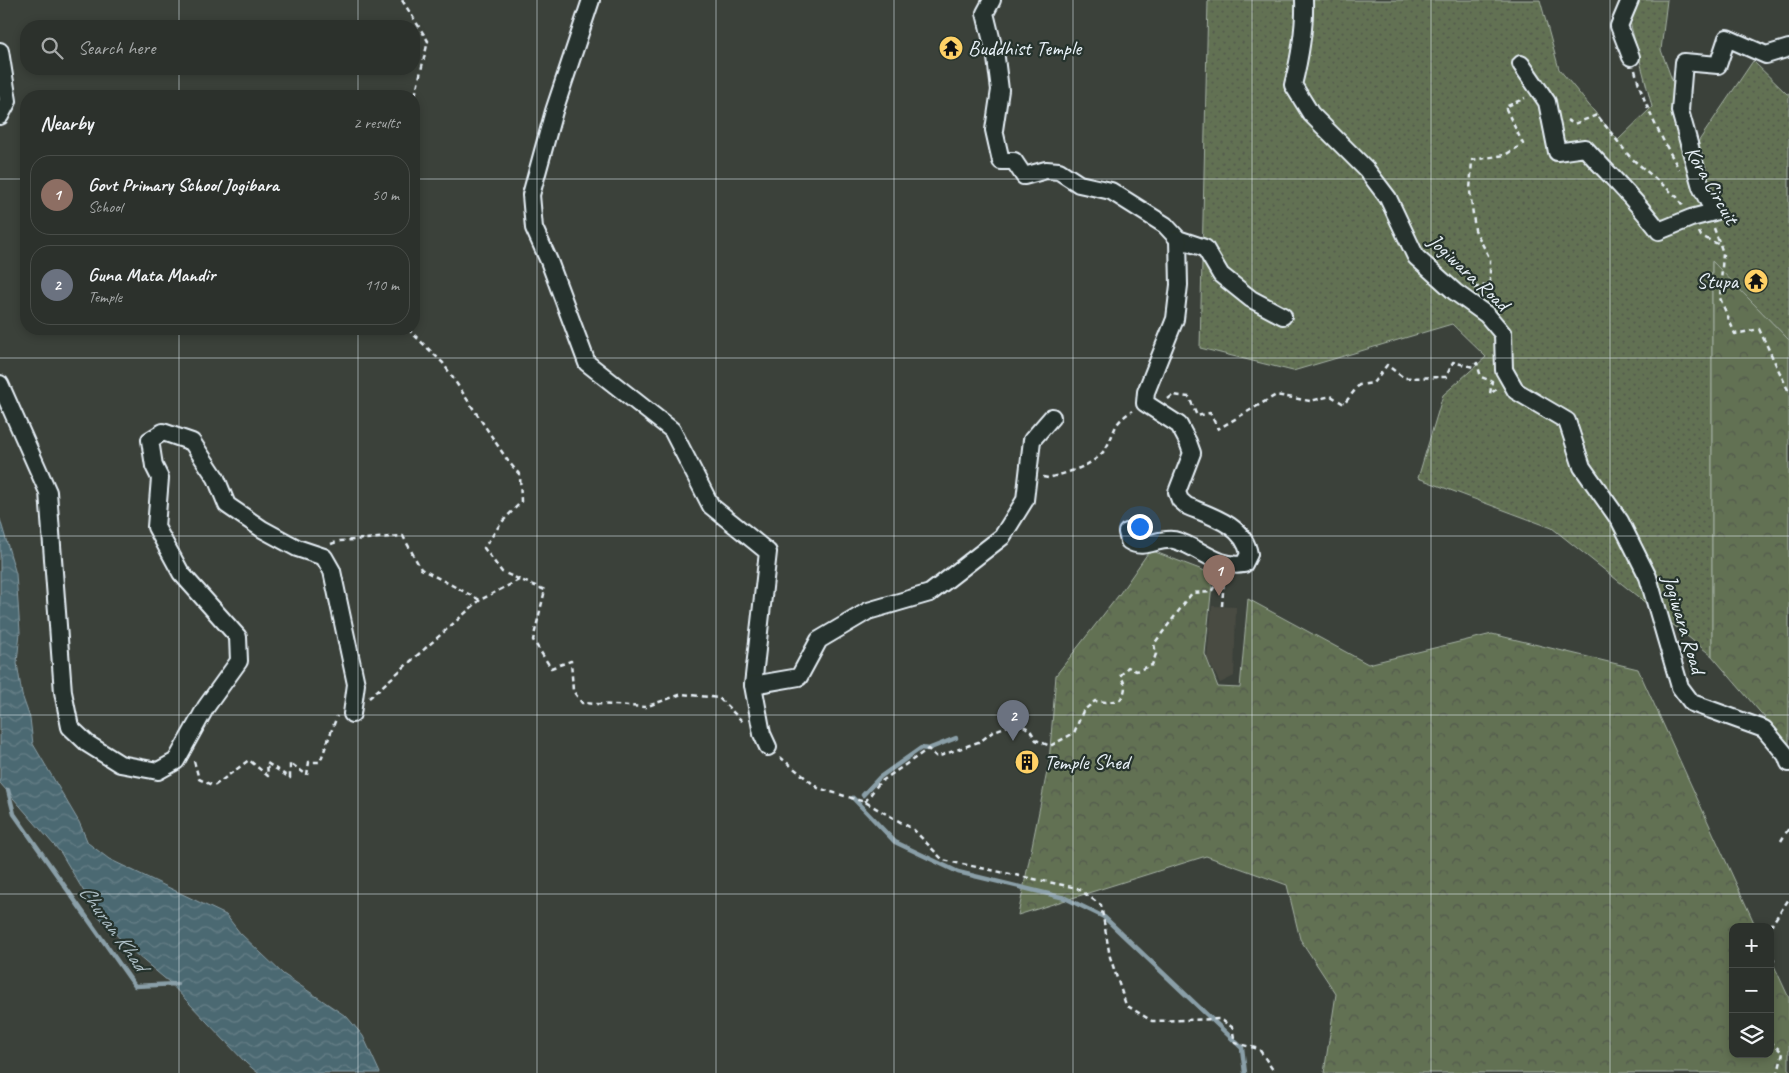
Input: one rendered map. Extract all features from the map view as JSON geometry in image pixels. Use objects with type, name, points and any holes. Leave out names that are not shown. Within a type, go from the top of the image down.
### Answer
[{"type":"street","points":[[591,0],[554,111],[531,195],[534,228],[549,261],[587,363],[672,430],[711,506],[768,552],[753,685],[762,734],[768,747]]},
{"type":"street","points":[[992,0],[985,13],[996,58],[1000,90],[994,130],[1001,161],[1014,161],[1024,176],[1046,170],[1059,171],[1079,184],[1111,191],[1166,225],[1178,239],[1204,248],[1221,275],[1250,299],[1283,316]]},
{"type":"street","name":"Jogiwara Road","points":[[1304,0],[1304,29],[1293,85],[1311,114],[1366,169],[1388,198],[1416,257],[1456,292],[1487,315],[1503,334],[1504,370],[1516,391],[1568,421],[1582,466],[1620,521],[1648,577],[1680,687],[1692,703],[1764,728],[1786,755],[1789,763]]},
{"type":"street","points":[[1630,0],[1619,26],[1631,56]]},
{"type":"street","points":[[1521,64],[1548,106],[1557,152],[1586,148],[1612,180],[1640,205],[1659,231],[1691,218],[1714,212],[1701,187],[1680,111],[1684,62],[1718,65],[1727,38],[1766,55],[1789,48]]},
{"type":"street","points":[[0,51],[8,101],[0,116]]},
{"type":"street","points":[[1128,532],[1129,541],[1135,545],[1142,546],[1155,541],[1173,540],[1219,562],[1229,564],[1244,564],[1249,554],[1247,544],[1235,529],[1187,506],[1180,500],[1177,492],[1192,453],[1179,425],[1145,403],[1146,392],[1175,319],[1179,285],[1178,239]]},
{"type":"street","points":[[0,384],[48,492],[63,692],[70,727],[88,744],[120,764],[158,771],[176,761],[206,707],[239,661],[238,637],[181,573],[156,527],[160,478],[154,466],[150,440],[163,432],[192,442],[216,478],[227,504],[262,529],[296,548],[324,557],[332,571],[356,684],[352,714]]},
{"type":"street","points":[[753,685],[799,677],[819,640],[868,611],[930,593],[1002,537],[1025,500],[1032,440],[1052,417]]},
{"type":"path","points":[[402,0],[415,20]]},
{"type":"path","points":[[420,28],[428,41],[420,75]]},
{"type":"path","name":"Kora Circuit","points":[[1631,56],[1641,94],[1654,124],[1683,177]]},
{"type":"path","points":[[416,90],[420,75]]},
{"type":"path","points":[[1456,292],[1490,284],[1490,259],[1475,230],[1470,191],[1472,160],[1505,155],[1523,144],[1505,107],[1532,95],[1574,124],[1597,115],[1630,157],[1677,197],[1701,236],[1722,246]]},
{"type":"path","name":"Kora Circuit","points":[[1714,226],[1722,246],[1720,298],[1735,334],[1759,329],[1789,392]]},
{"type":"path","points":[[414,335],[443,363],[508,461],[520,475],[521,502],[501,523],[484,548],[502,572],[545,590],[532,640],[551,668],[571,661],[573,691],[582,703],[645,707],[682,694],[720,698],[747,726]]},
{"type":"path","points":[[1167,400],[1173,395],[1188,396],[1197,416],[1210,413],[1218,429],[1232,419],[1262,406],[1276,395],[1310,400],[1331,396],[1344,404],[1359,385],[1372,383],[1387,365],[1404,378],[1446,377],[1453,362],[1473,367],[1477,363],[1481,377],[1492,381],[1490,394],[1496,388],[1506,388],[1504,370]]},
{"type":"path","points":[[1028,474],[1048,478],[1078,471],[1105,450],[1117,421],[1145,403]]},
{"type":"path","points":[[307,552],[340,541],[403,536],[421,569],[480,600]]},
{"type":"path","points":[[1222,606],[1222,590],[1229,564]]},
{"type":"path","points":[[865,802],[879,783],[928,748],[937,757],[981,741],[994,731],[1010,725],[1022,725],[1030,730],[1036,740],[1050,746],[1074,733],[1083,711],[1095,700],[1106,702],[1120,700],[1125,692],[1125,684],[1120,676],[1128,667],[1136,671],[1152,665],[1156,654],[1154,644],[1182,604],[1192,593],[1211,592],[1229,564]]},
{"type":"path","points":[[195,753],[194,760],[198,779],[214,786],[249,760],[268,776],[267,763],[290,778],[290,763],[307,774],[309,762],[320,762],[337,716],[352,714],[480,600],[519,580]]},
{"type":"path","points":[[768,747],[818,788],[865,802],[913,829],[943,860],[1077,888],[1101,905],[1110,957],[1126,1005],[1152,1021],[1220,1019],[1232,1027],[1236,1043],[1259,1049],[1274,1073]]},
{"type":"path","points":[[1781,841],[1789,828]]},
{"type":"path","points":[[1773,923],[1789,899]]},
{"type":"path","points":[[1774,1046],[1782,1053],[1778,1073]]},
{"type":"shaded area","points":[[1212,606],[1236,607],[1234,676],[1220,683],[1207,658]]},
{"type":"green space","points":[[1208,0],[1540,0],[1559,69],[1618,140],[1652,107],[1630,22],[1640,0],[1667,0],[1661,50],[1696,145],[1753,61],[1787,94],[1789,93],[1789,340],[1712,262],[1712,656],[1552,528],[1418,478],[1443,395],[1486,357],[1452,324],[1293,371],[1200,348]]},
{"type":"green space","points":[[1712,261],[1789,340],[1789,746],[1712,656]]},
{"type":"green space","points":[[1150,550],[1213,574],[1205,654],[1218,687],[1240,688],[1248,599],[1368,664],[1492,634],[1638,669],[1754,923],[1729,923],[1729,1058],[1774,1058],[1774,966],[1789,998],[1789,1073],[1324,1073],[1336,994],[1300,939],[1287,885],[1206,856],[1018,915],[1049,762],[1056,675],[1118,596]]},
{"type":"water","points":[[0,519],[16,574],[20,632],[17,663],[22,695],[30,718],[33,744],[79,822],[88,843],[109,859],[226,915],[240,933],[283,974],[347,1017],[363,1036],[380,1073],[258,1073],[246,1063],[169,982],[132,951],[99,917],[61,853],[0,783]]},
{"type":"waterway","points":[[863,795],[880,777],[921,748],[928,749],[956,738]]},
{"type":"waterway","name":"Churan Khad","points":[[8,790],[14,814],[135,986],[177,984]]},
{"type":"waterway","points":[[853,798],[895,842],[958,872],[1065,898],[1104,917],[1242,1048],[1245,1073]]},
{"type":"place","name":"Buddhist Temple","points":[[951,48]]},
{"type":"place","name":"Stupa","points":[[1756,281]]},
{"type":"place","name":"Govt Primary School Jogibara","points":[[1219,596]]},
{"type":"place","name":"Guna Mata Mandir","points":[[1013,741]]},
{"type":"place","name":"Temple Shed","points":[[1027,762]]}]
